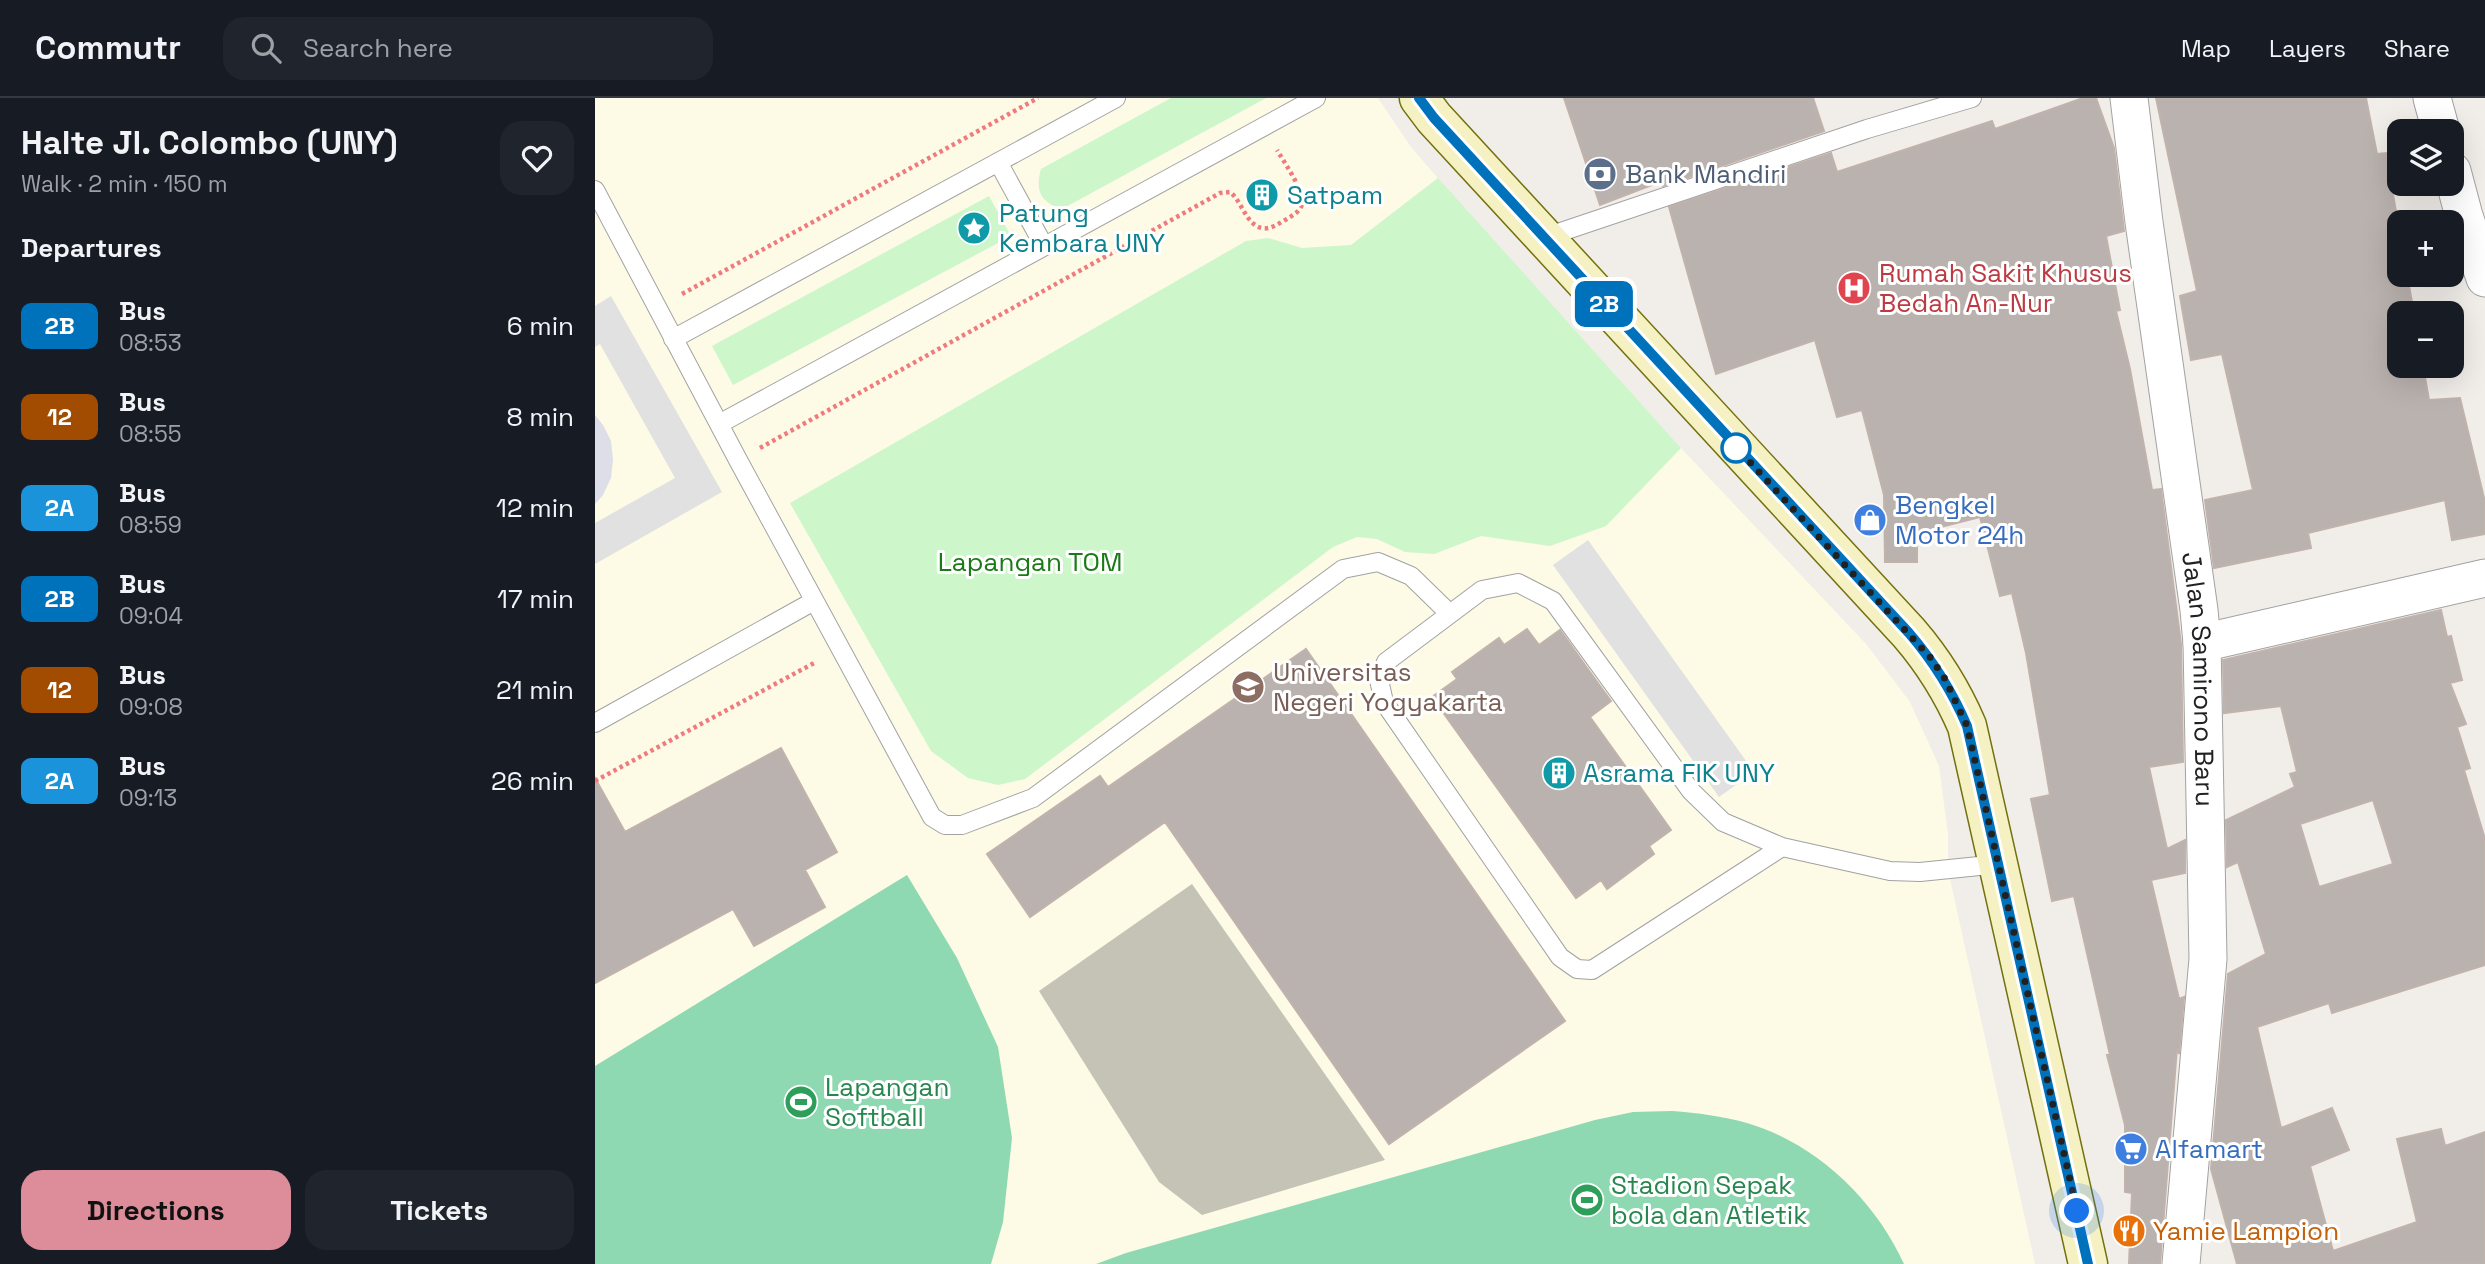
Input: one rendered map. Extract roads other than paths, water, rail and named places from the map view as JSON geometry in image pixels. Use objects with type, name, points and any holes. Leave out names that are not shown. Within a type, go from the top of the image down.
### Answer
[{"type":"main road","points":[[1419,98],[1543,238],[1930,657],[1945,679],[1967,726],[2088,1264]]},
{"type":"street","name":"Jalan Samirono Baru","points":[[2129,98],[2199,610],[2201,643],[2208,958],[2181,1264]]},
{"type":"street","points":[[2432,98],[2438,119]]},
{"type":"street","points":[[2459,196],[2485,278]]},
{"type":"street","points":[[2201,643],[2482,589]]},
{"type":"lane","points":[[673,338],[1116,98]]},
{"type":"lane","points":[[719,424],[1316,98]]},
{"type":"lane","points":[[1543,238],[1867,129],[1972,98]]},
{"type":"lane","points":[[998,162],[1044,246]]},
{"type":"lane","points":[[595,190],[932,817],[945,825],[962,825],[1033,797],[1343,569],[1378,562],[1411,576],[1449,613]]},
{"type":"lane","points":[[1782,847],[1592,970],[1577,970],[1560,957],[1384,702],[1379,680],[1386,662],[1482,590],[1518,583],[1553,601],[1691,791],[1723,822],[1782,847],[1890,871],[1920,872],[1999,864]]},
{"type":"lane","points":[[595,723],[814,601]]},
{"type":"place","name":"Bank Mandiri","points":[[1600,174]]},
{"type":"place","name":"Satpam","points":[[1262,195]]},
{"type":"place","name":"Patung Kembara UNY","points":[[974,228]]},
{"type":"place","name":"Rumah Sakit Khusus Bedah An-Nur","points":[[1854,288]]},
{"type":"place","name":"Bengkel Motor 24h","points":[[1870,520]]},
{"type":"place","name":"Universitas Negeri Yogyakarta","points":[[1248,687]]},
{"type":"place","name":"Asrama FIK UNY","points":[[1559,773]]},
{"type":"place","name":"Lapangan Softball","points":[[801,1102]]},
{"type":"place","name":"Alfamart","points":[[2131,1149]]},
{"type":"place","name":"Stadion Sepak bola dan Atletik","points":[[1587,1200]]},
{"type":"place","name":"Yamie Lampion","points":[[2129,1231]]},
{"type":"park label","name":"Lapangan TOM","points":[[1030,562]]}]
